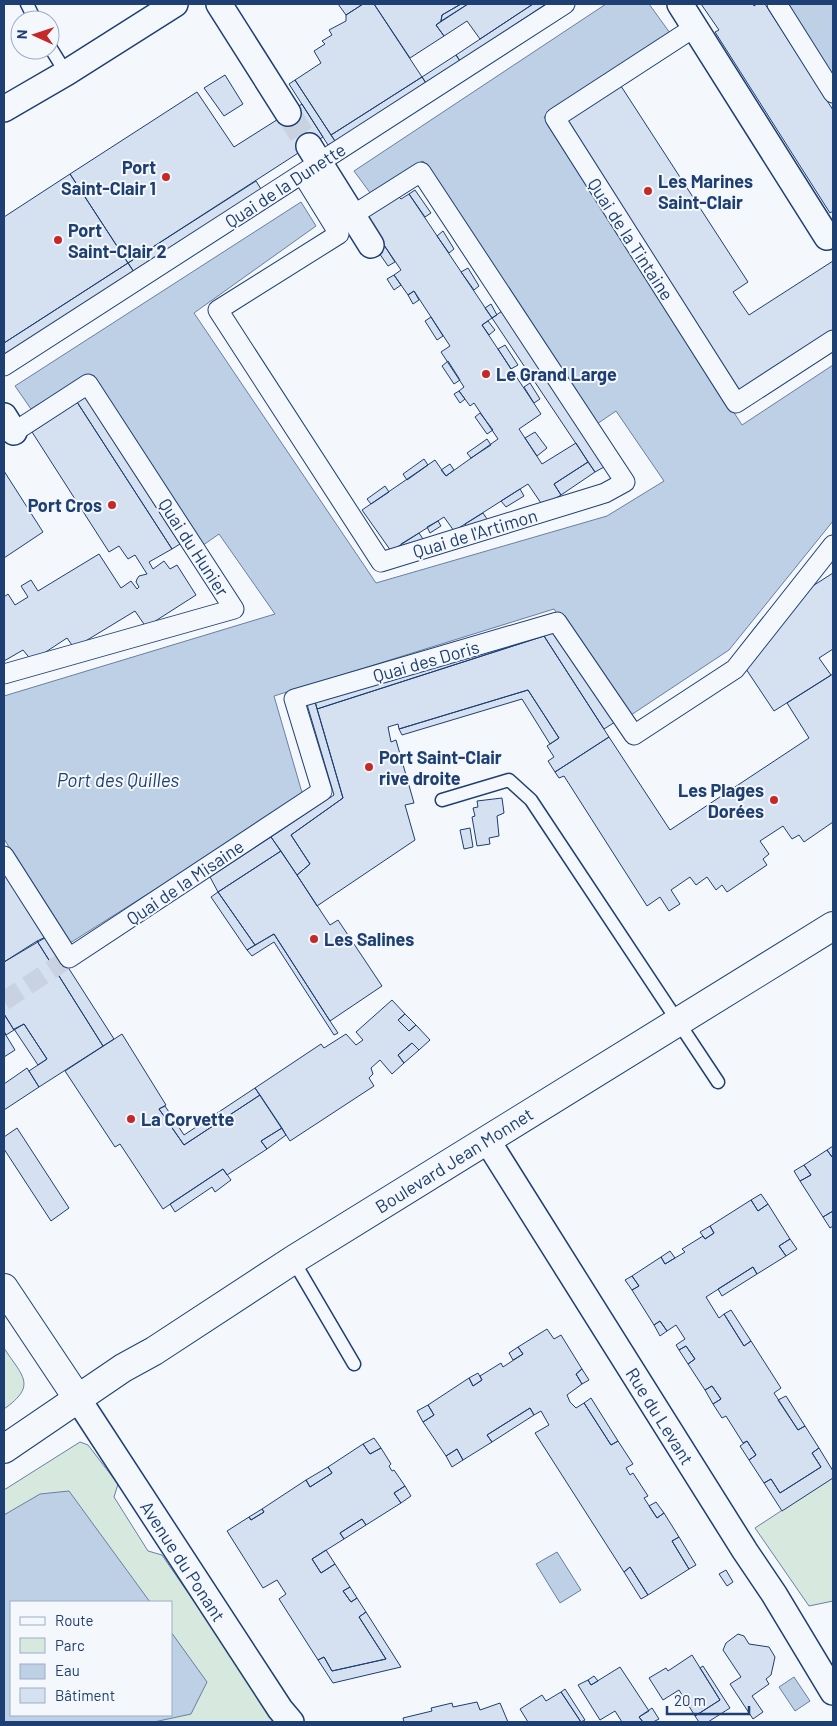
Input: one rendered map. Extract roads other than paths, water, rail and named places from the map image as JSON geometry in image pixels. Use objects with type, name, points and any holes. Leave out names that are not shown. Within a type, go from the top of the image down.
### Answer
[{"type":"street","points":[[4,109],[66,73],[175,4]]},
{"type":"street","points":[[218,4],[288,113]]},
{"type":"street","name":"Quai de la Dunette","points":[[4,366],[310,161],[565,4]]},
{"type":"street","points":[[680,4],[827,237]]},
{"type":"street","points":[[776,4],[833,94]]},
{"type":"street","name":"Quai de la Tintaine","points":[[695,27],[555,118],[736,403],[833,340]]},
{"type":"street","points":[[310,161],[353,215],[371,245]]},
{"type":"street","name":"Quai de l'Artimon","points":[[310,161],[339,234],[218,310],[382,562],[605,493],[625,482],[422,172],[353,215]]},
{"type":"street","name":"Quai du Hunier","points":[[4,674],[234,609],[88,384],[9,424]]},
{"type":"street","name":"Quai des Doris","points":[[294,699],[557,622],[634,735],[735,669],[833,545]]},
{"type":"street","name":"Quai de la Misaine","points":[[4,856],[69,958],[322,791],[294,699]]},
{"type":"street","name":"Boulevard Jean Monnet","points":[[4,1449],[123,1368],[154,1351],[293,1260],[833,926]]},
{"type":"street","name":"Rue du Levant","points":[[487,1140],[745,1551],[774,1594],[833,1692]]},
{"type":"street","points":[[4,1288],[78,1398]]},
{"type":"street","name":"Avenue du Ponant","points":[[78,1398],[264,1685],[291,1722]]},
{"type":"lane","points":[[58,60],[66,73]]},
{"type":"lane","points":[[442,800],[509,780],[531,800],[718,1082]]},
{"type":"lane","points":[[293,1260],[354,1364]]},
{"type":"water","name":"Port des Quilles","points":[[606,4],[649,4],[670,33],[544,117],[742,425],[833,365],[833,521],[729,650],[628,717],[554,609],[274,696],[303,796],[70,943],[4,839],[4,696],[275,614],[219,534],[199,548],[85,376],[31,409],[15,386],[301,202],[316,226],[194,313],[376,583],[607,516],[664,481],[616,411],[594,426],[423,161],[371,194],[354,171]]},
{"type":"water","points":[[785,4],[833,4],[833,75]]},
{"type":"water","points":[[69,1491],[149,1601],[10,1601],[10,1716],[172,1716],[172,1633],[207,1682],[191,1714],[154,1722],[4,1722],[4,1515],[40,1494]]},
{"type":"water","points":[[557,1552],[581,1590],[560,1603],[536,1564]]},
{"type":"water","points":[[794,1677],[810,1701],[795,1711],[779,1687]]},
{"type":"tunnel","points":[[288,113],[309,146]]},
{"type":"tunnel","points":[[4,1001],[69,958]]},
{"type":"place","name":"Port Saint-Clair 1","points":[[166,177]]},
{"type":"place","name":"Les Marines Saint-Clair","points":[[648,191]]},
{"type":"place","name":"Port Saint-Clair 2","points":[[58,240]]},
{"type":"place","name":"Le Grand Large","points":[[486,374]]},
{"type":"place","name":"Port Cros","points":[[112,505]]},
{"type":"place","name":"Port Saint-Clair rive droite","points":[[369,767]]},
{"type":"place","name":"Les Plages Dorées","points":[[774,800]]},
{"type":"place","name":"Les Salines","points":[[314,939]]},
{"type":"place","name":"La Corvette","points":[[131,1119]]}]
